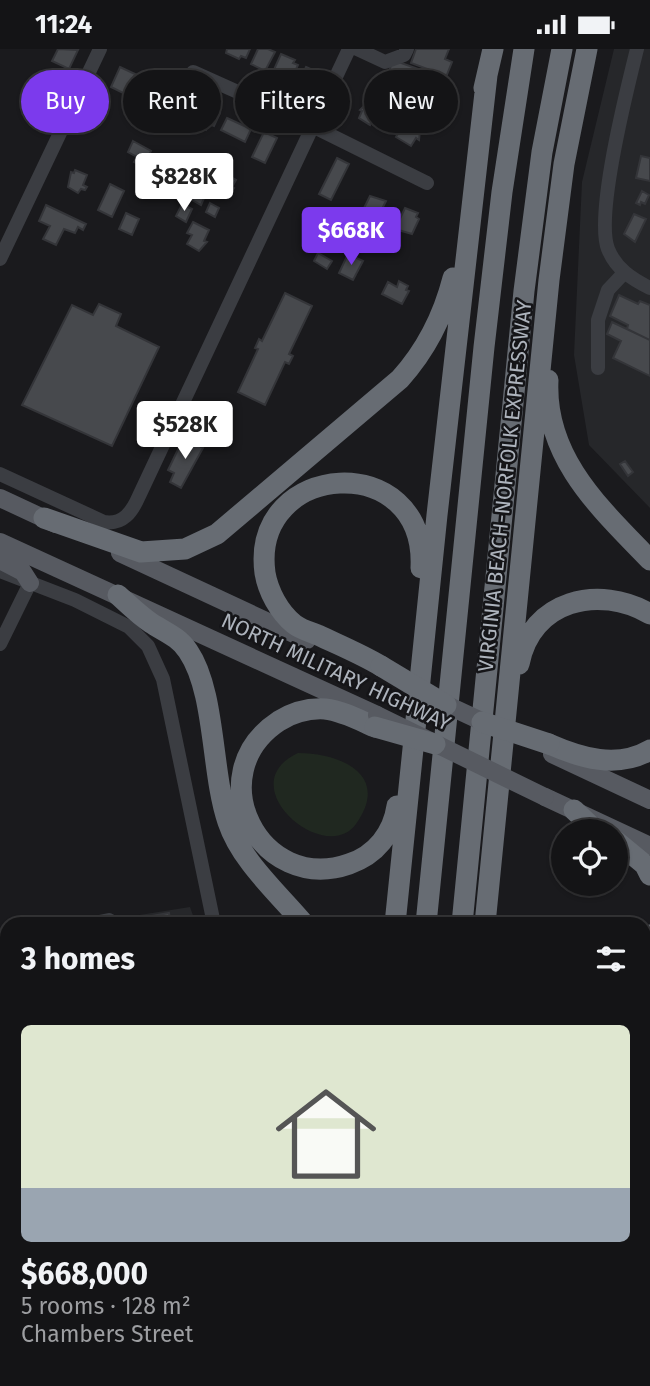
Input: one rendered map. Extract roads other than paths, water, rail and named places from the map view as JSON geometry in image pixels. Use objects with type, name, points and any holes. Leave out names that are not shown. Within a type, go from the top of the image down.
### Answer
[{"type":"highway","points":[[44,518],[141,552],[168,552],[202,543],[249,509],[400,379],[418,359],[449,297],[468,152],[493,49]]},
{"type":"highway","name":"VIRGINIA BEACH-NORFOLK EXPRESSWAY","points":[[427,917],[488,307],[524,49]]},
{"type":"highway","name":"VIRGINIA BEACH-NORFOLK EXPRESSWAY","points":[[463,917],[524,291],[542,152],[562,49]]},
{"type":"highway","points":[[486,917],[549,280],[564,165],[587,49]]},
{"type":"highway","points":[[396,917],[487,75]]},
{"type":"highway","points":[[549,280],[548,386],[555,429],[578,481],[650,560]]},
{"type":"highway","points":[[422,660],[422,557],[413,522],[395,500],[365,484],[349,481],[323,484],[298,496],[280,513],[271,527],[264,551],[266,578],[278,606],[294,624],[446,705]]},
{"type":"highway","points":[[118,595],[150,622],[181,642],[190,653],[204,688],[220,790],[229,826],[248,860],[298,917]]},
{"type":"highway","points":[[501,759],[520,660],[527,640],[543,619],[567,605],[593,599],[623,602],[650,614]]},
{"type":"highway","points":[[416,715],[396,815],[391,830],[374,850],[349,864],[321,868],[290,862],[268,848],[250,826],[241,791],[245,763],[258,739],[285,717],[310,710],[338,711],[376,721],[436,744]]},
{"type":"highway","points":[[482,722],[549,749],[574,755],[611,761],[626,759],[650,750]]},
{"type":"highway","points":[[574,810],[583,819]]},
{"type":"highway","points":[[494,829],[496,917]]},
{"type":"highway","points":[[628,851],[645,865],[650,875]]},
{"type":"main road","name":"NORTH MILITARY HIGHWAY","points":[[0,498],[380,670]]},
{"type":"main road","name":"NORTH MILITARY HIGHWAY","points":[[0,542],[118,595],[376,721]]},
{"type":"main road","points":[[0,560],[23,572],[30,583]]},
{"type":"main road","name":"NORTH MILITARY HIGHWAY","points":[[446,705],[482,722]]},
{"type":"main road","name":"NORTH MILITARY HIGHWAY","points":[[436,744],[650,846]]},
{"type":"main road","points":[[549,749],[650,800]]},
{"type":"street","points":[[0,259],[100,49]]},
{"type":"street","points":[[339,70],[349,49]]},
{"type":"street","points":[[357,49],[385,62],[404,55],[407,49]]},
{"type":"street","points":[[637,49],[610,180],[603,230],[609,253],[624,273],[650,288]]},
{"type":"street","points":[[0,474],[104,522],[112,523],[127,516],[136,503],[174,423],[309,133]]},
{"type":"street","points":[[326,133],[427,183]]},
{"type":"street","points":[[598,369],[598,320],[608,290],[624,273]]},
{"type":"street","points":[[0,571],[75,600],[129,627],[142,638],[152,653],[163,679],[213,917]]},
{"type":"street","points":[[0,644],[30,583]]}]
